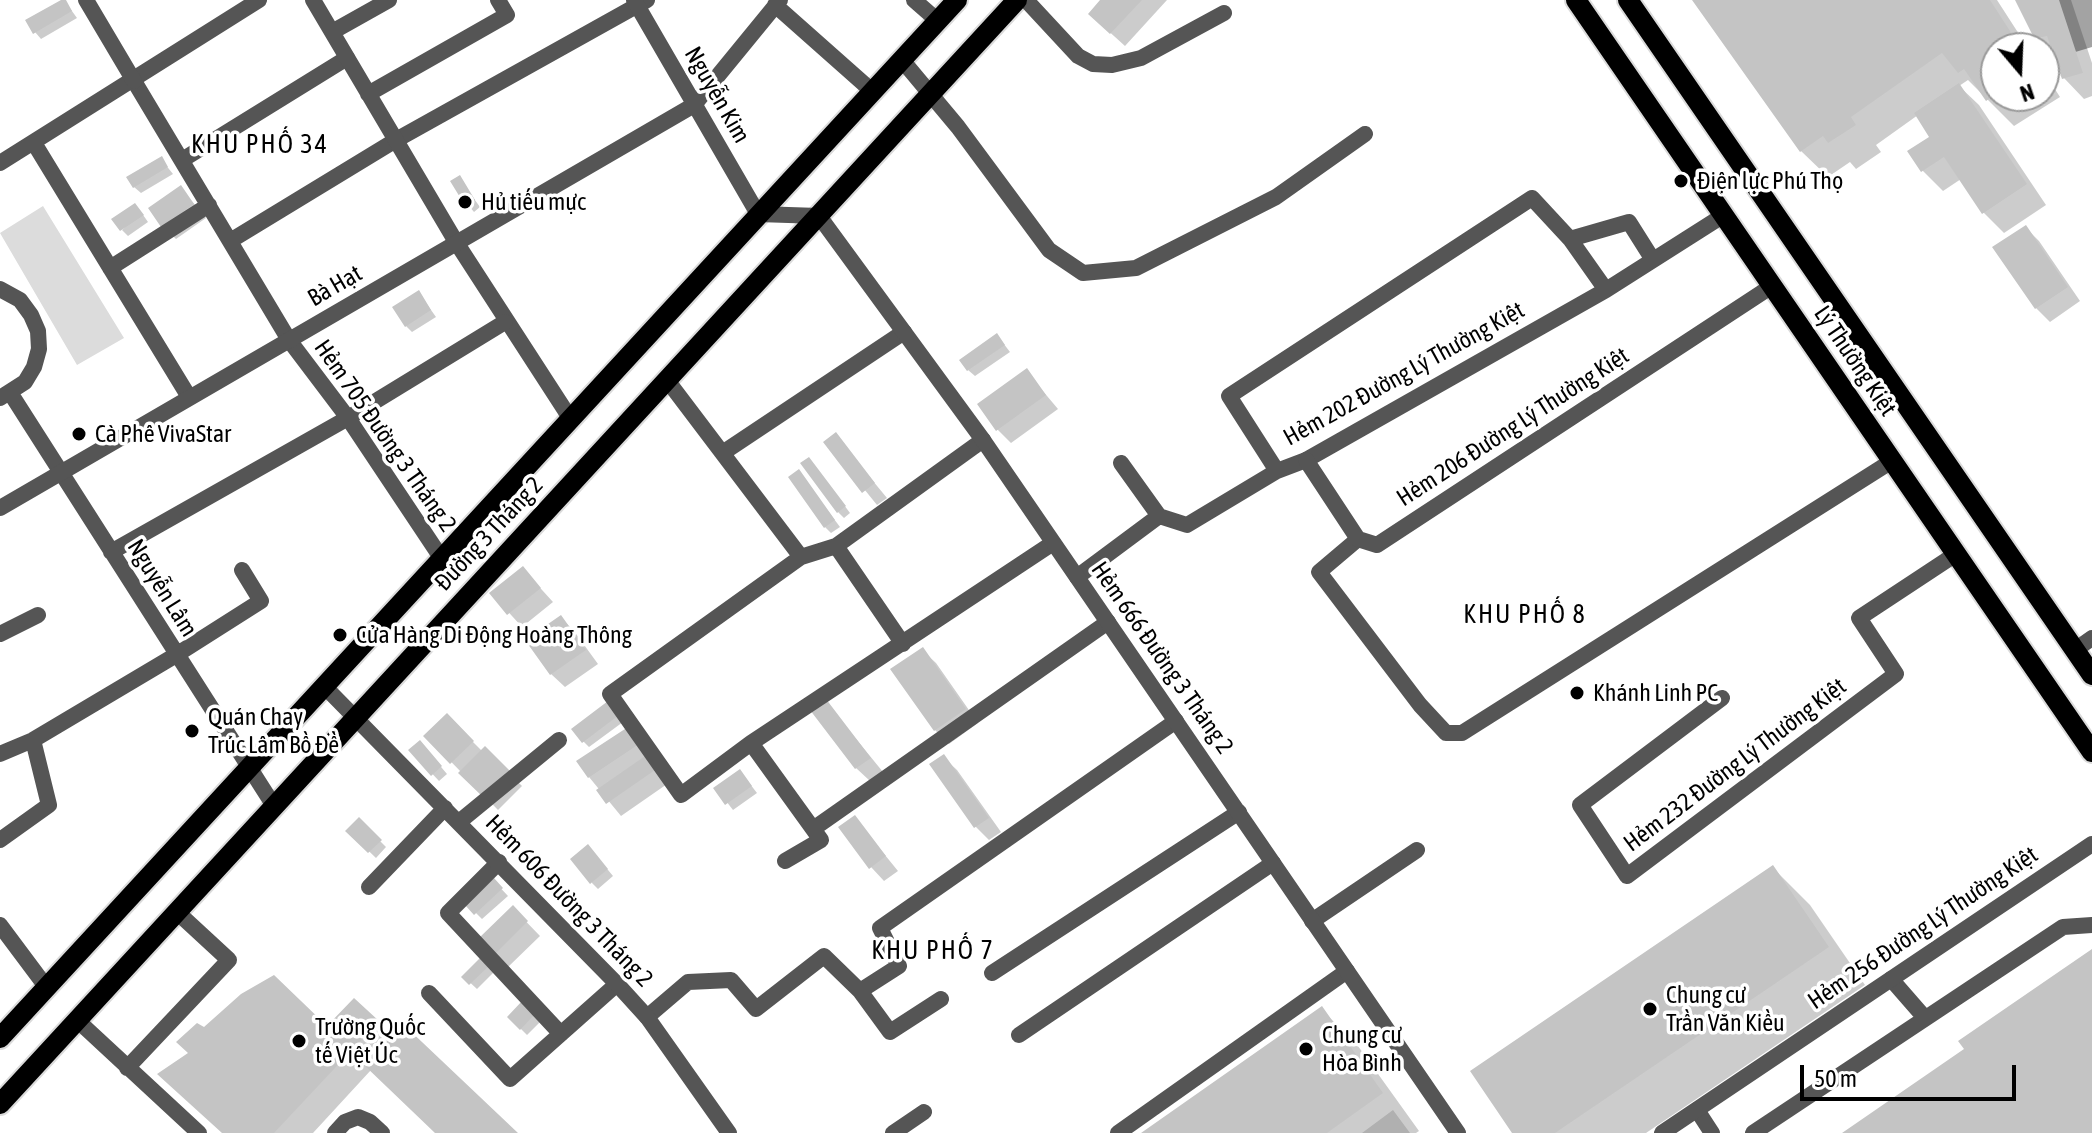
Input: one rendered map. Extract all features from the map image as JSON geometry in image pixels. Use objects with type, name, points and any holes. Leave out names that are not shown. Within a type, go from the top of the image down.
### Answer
[{"type":"main road","name":"Đường 3 Tháng 2","points":[[0,1038],[957,0]]},
{"type":"main road","name":"Đường 3 Tháng 2","points":[[0,1104],[1017,0]]},
{"type":"main road","name":"Lý Thường Kiệt","points":[[1576,0],[2092,752]]},
{"type":"main road","name":"Lý Thường Kiệt","points":[[1628,0],[2092,675]]},
{"type":"street","name":"Hẻm 705 Đường 3 Tháng 2","points":[[86,0],[289,340],[348,418],[442,559]]},
{"type":"street","points":[[0,163],[259,0]]},
{"type":"street","points":[[313,0],[505,322],[570,418]]},
{"type":"street","points":[[332,32],[389,0]]},
{"type":"street","points":[[368,94],[507,15],[498,0]]},
{"type":"street","points":[[914,0],[938,21]]},
{"type":"street","points":[[1026,0],[1078,56],[1102,65],[1141,58],[1224,13]]},
{"type":"street","points":[[230,241],[396,140],[639,2]]},
{"type":"street","name":"Nguyễn Kim","points":[[639,2],[694,105],[758,214]]},
{"type":"street","points":[[694,105],[778,3],[872,91]]},
{"type":"street","points":[[182,160],[347,58]]},
{"type":"street","points":[[902,60],[1049,250],[1083,273],[1136,268],[1276,197],[1365,134]]},
{"type":"street","name":"Bà Hạt","points":[[0,508],[694,105]]},
{"type":"street","points":[[34,143],[189,397]]},
{"type":"street","points":[[1277,471],[1229,396],[1532,198],[1570,239],[1606,290]]},
{"type":"street","points":[[110,268],[209,205]]},
{"type":"street","points":[[758,214],[819,216]]},
{"type":"street","name":"Hẻm 202 Đường Lý Thường Kiệt","points":[[1159,516],[1187,525],[1277,471],[1306,460],[1606,290],[1724,215]]},
{"type":"street","name":"Hẻm 666 Đường 3 Tháng 2","points":[[819,216],[983,440],[1458,1133]]},
{"type":"street","points":[[1570,239],[1629,222],[1653,260]]},
{"type":"street","name":"Hẻm 206 Đường Lý Thường Kiệt","points":[[1358,539],[1377,545],[1772,286]]},
{"type":"street","points":[[0,289],[20,300],[31,315],[38,331],[39,349],[34,367],[25,382],[5,396]]},
{"type":"street","points":[[111,552],[348,418],[505,322]]},
{"type":"street","points":[[724,452],[904,332]]},
{"type":"street","points":[[667,380],[801,557]]},
{"type":"street","name":"Nguyễn Lâm","points":[[5,396],[59,472],[274,806]]},
{"type":"street","points":[[983,440],[836,546],[801,557],[610,694],[681,795],[751,743],[1053,543]]},
{"type":"street","points":[[1306,460],[1358,539],[1319,572],[1420,705],[1446,733],[1462,733],[1892,461]]},
{"type":"street","points":[[1077,577],[1159,516],[1121,463]]},
{"type":"street","points":[[836,546],[903,644]]},
{"type":"street","name":"Hẻm 232 Đường Lý Thường Kiệt","points":[[1722,698],[1580,805],[1627,876],[1896,674],[1859,618],[1956,554]]},
{"type":"street","points":[[0,754],[33,740],[261,601],[242,570]]},
{"type":"street","points":[[0,634],[38,615]]},
{"type":"street","points":[[813,829],[1108,622]]},
{"type":"street","points":[[2075,650],[2092,638]]},
{"type":"street","name":"Hẻm 606 Đường 3 Tháng 2","points":[[324,686],[647,1017],[729,1133]]},
{"type":"street","points":[[860,991],[899,966],[880,928],[1176,721]]},
{"type":"street","points":[[0,840],[49,805],[33,740]]},
{"type":"street","points":[[459,822],[559,740]]},
{"type":"street","points":[[751,743],[821,840],[785,861]]},
{"type":"street","points":[[369,887],[445,808]]},
{"type":"street","points":[[992,973],[1239,812]]},
{"type":"street","name":"Hẻm 256 Đường Lý Thường Kiệt","points":[[1662,1133],[2092,844]]},
{"type":"street","points":[[1312,921],[1417,850]]},
{"type":"street","points":[[499,862],[448,913],[561,1034]]},
{"type":"street","points":[[1019,1035],[1273,863]]},
{"type":"street","points":[[127,1068],[229,960],[177,912]]},
{"type":"street","points":[[0,925],[47,988]]},
{"type":"street","points":[[1753,1133],[2063,927],[2092,925]]},
{"type":"street","points":[[647,1017],[688,982],[731,980],[756,1009],[824,956],[860,991],[890,1032],[941,999]]},
{"type":"street","points":[[1118,1133],[1347,971]]},
{"type":"street","points":[[1891,979],[1925,1018]]},
{"type":"street","points":[[429,993],[510,1079],[617,984]]},
{"type":"street","points":[[77,1020],[199,1133]]},
{"type":"street","points":[[1697,1110],[1712,1133]]},
{"type":"street","points":[[893,1133],[924,1112]]},
{"type":"street","points":[[335,1133],[345,1122],[358,1117],[370,1122],[382,1133]]},
{"type":"shaded area","points":[[2055,0],[2092,0],[2092,47],[2072,53]]},
{"type":"shaded area","points":[[43,206],[124,338],[77,365],[0,233]]},
{"type":"shaded area","points":[[1393,1110],[1410,1133],[1362,1133]]},
{"type":"building","points":[[66,0],[72,11],[33,34],[25,20]]},
{"type":"building","points":[[1100,0],[1142,0],[1110,34],[1088,14]]},
{"type":"building","points":[[1692,0],[1990,0],[2011,32],[1980,32],[1980,92],[1964,69],[1958,73],[1942,53],[1851,117],[1856,125],[1828,143],[1823,136],[1800,152]]},
{"type":"building","points":[[2015,0],[2059,0],[2083,73],[2062,79],[2060,32],[2031,32]]},
{"type":"building","points":[[1959,83],[2027,184],[1982,214],[1944,157],[1921,172],[1907,151],[1929,137],[1914,113]]},
{"type":"building","points":[[162,156],[168,167],[133,188],[126,177]]},
{"type":"building","points":[[460,175],[475,200],[466,207],[450,181]]},
{"type":"building","points":[[181,185],[194,204],[161,227],[148,208]]},
{"type":"building","points":[[135,203],[144,215],[120,231],[111,219]]},
{"type":"building","points":[[2026,225],[2068,287],[2035,309],[1992,247]]},
{"type":"building","points":[[419,290],[431,310],[405,327],[392,307]]},
{"type":"building","points":[[997,333],[1005,345],[967,371],[959,360]]},
{"type":"building","points":[[1027,368],[1046,395],[996,431],[977,404]]},
{"type":"building","points":[[836,432],[875,483],[862,493],[823,442]]},
{"type":"building","points":[[809,457],[846,506],[837,513],[800,463]]},
{"type":"building","points":[[799,469],[835,520],[824,528],[788,477]]},
{"type":"building","points":[[523,566],[541,588],[507,615],[489,593]]},
{"type":"building","points":[[561,615],[586,650],[550,675],[525,640]]},
{"type":"building","points":[[923,647],[966,709],[934,731],[890,669]]},
{"type":"building","points":[[826,699],[871,758],[855,769],[810,710]]},
{"type":"building","points":[[608,701],[619,715],[582,743],[571,729]]},
{"type":"building","points":[[447,713],[474,741],[450,764],[423,736]]},
{"type":"building","points":[[628,727],[639,744],[588,778],[576,761]]},
{"type":"building","points":[[420,740],[442,766],[431,776],[408,750]]},
{"type":"building","points":[[485,746],[510,771],[484,798],[458,773]]},
{"type":"building","points":[[648,754],[658,768],[606,804],[596,790]]},
{"type":"building","points":[[944,754],[989,818],[974,828],[929,764]]},
{"type":"building","points":[[740,769],[752,786],[725,805],[713,788]]},
{"type":"building","points":[[855,815],[886,856],[869,869],[838,827]]},
{"type":"building","points":[[359,817],[382,840],[368,853],[345,831]]},
{"type":"building","points":[[588,844],[608,869],[590,884],[570,859]]},
{"type":"building","name":"Chung cư Trần Văn Kiều","points":[[1773,865],[1829,947],[1555,1133],[1512,1133],[1470,1071]]},
{"type":"building","points":[[494,878],[503,888],[474,915],[465,905]]},
{"type":"building","points":[[513,905],[528,921],[494,955],[478,939]]},
{"type":"building","points":[[2092,949],[2092,1133],[1842,1133],[1964,1049],[1958,1041]]},
{"type":"building","points":[[481,957],[490,965],[469,985],[461,977]]},
{"type":"building","points":[[274,975],[327,1026],[354,998],[379,1021],[274,1133],[222,1133],[157,1074],[188,1053],[176,1042],[197,1023],[204,1027],[241,994]]},
{"type":"building","points":[[523,1000],[536,1013],[520,1030],[507,1017]]},
{"type":"building","name":"Chung cư Hòa Bình","points":[[1322,1006],[1383,1093],[1327,1133],[1141,1133]]},
{"type":"building","points":[[403,1024],[518,1133],[435,1133],[364,1065]]},
{"type":"place","name":"Điện lực Phú Thọ","points":[[1681,181]]},
{"type":"place","name":"Hủ tiếu mực","points":[[465,202]]},
{"type":"place","name":"Cà Phê VivaStar","points":[[79,434]]},
{"type":"place","name":"Cửa Hàng Di Động Hoàng Thông","points":[[340,635]]},
{"type":"place","name":"Khánh Linh PC","points":[[1577,693]]},
{"type":"place","name":"Quán Chay Trúc Lâm Bồ Đề","points":[[192,731]]},
{"type":"place","name":"Chung cư Trần Văn Kiều","points":[[1650,1009]]},
{"type":"place","name":"Trường Quốc tế Việt Úc","points":[[299,1041]]},
{"type":"place","name":"Chung cư Hòa Bình","points":[[1306,1049]]},
{"type":"district","name":"KHU PHỐ 34","points":[[260,145]]},
{"type":"district","name":"KHU PHỐ 8","points":[[1525,615]]},
{"type":"district","name":"KHU PHỐ 7","points":[[933,951]]}]
